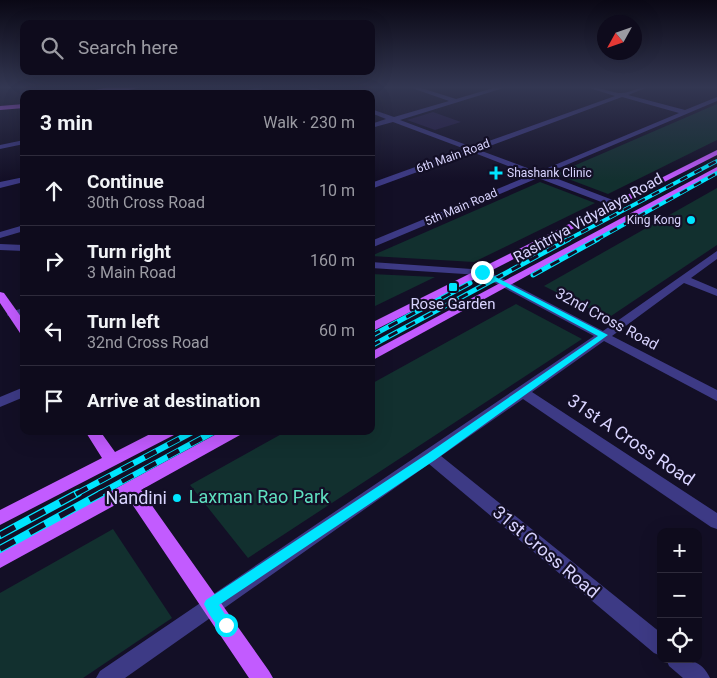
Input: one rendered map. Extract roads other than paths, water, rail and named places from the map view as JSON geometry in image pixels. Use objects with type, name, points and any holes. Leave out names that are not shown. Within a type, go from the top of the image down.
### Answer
[{"type":"main road","name":"Rashtriya Vidyalaya Road","points":[[375,326],[717,152]]},
{"type":"main road","name":"Rashtriya Vidyalaya Road","points":[[375,355],[717,169]]},
{"type":"main road","points":[[0,295],[18,313]]},
{"type":"main road","points":[[95,435],[112,460]]},
{"type":"main road","points":[[0,518],[161,435]]},
{"type":"main road","points":[[0,560],[228,435]]},
{"type":"main road","points":[[131,488],[262,678]]},
{"type":"street","points":[[389,118],[615,204]]},
{"type":"street","points":[[375,125],[398,118]]},
{"type":"street","name":"6th Main Road","points":[[375,185],[562,118]]},
{"type":"street","name":"5th Main Road","points":[[375,243],[672,118]]},
{"type":"street","points":[[0,148],[20,143]]},
{"type":"street","points":[[0,185],[20,179]]},
{"type":"street","points":[[0,234],[20,229]]},
{"type":"street","points":[[0,247],[20,248]]},
{"type":"street","points":[[107,678],[211,604],[431,457],[717,254]]},
{"type":"street","points":[[375,265],[482,272]]},
{"type":"street","name":"32nd Cross Road","points":[[482,272],[717,396]]},
{"type":"street","points":[[684,278],[717,293]]},
{"type":"street","name":"31st A Cross Road","points":[[522,392],[717,522]]},
{"type":"street","points":[[0,402],[20,394]]},
{"type":"street","name":"31st Cross Road","points":[[431,457],[657,643]]},
{"type":"street","points":[[681,663],[699,678]]},
{"type":"railway","points":[[567,240],[717,161]]},
{"type":"railway","points":[[596,240],[717,173]]},
{"type":"railway","points":[[375,344],[569,239]]},
{"type":"railway","points":[[533,275],[598,239]]},
{"type":"railway","points":[[375,334],[470,283]]},
{"type":"railway","points":[[76,494],[187,435]]},
{"type":"railway","points":[[99,494],[208,435]]},
{"type":"railway","points":[[0,535],[78,493]]},
{"type":"railway","points":[[0,549],[102,493]]},
{"type":"place","name":"Shashank Clinic","points":[[496,173]]},
{"type":"place","name":"King Kong","points":[[691,220]]},
{"type":"place","name":"Rose Garden","points":[[453,287]]},
{"type":"place","name":"Nandini","points":[[177,498]]},
{"type":"park label","name":"Laxman Rao Park","points":[[259,497]]}]
